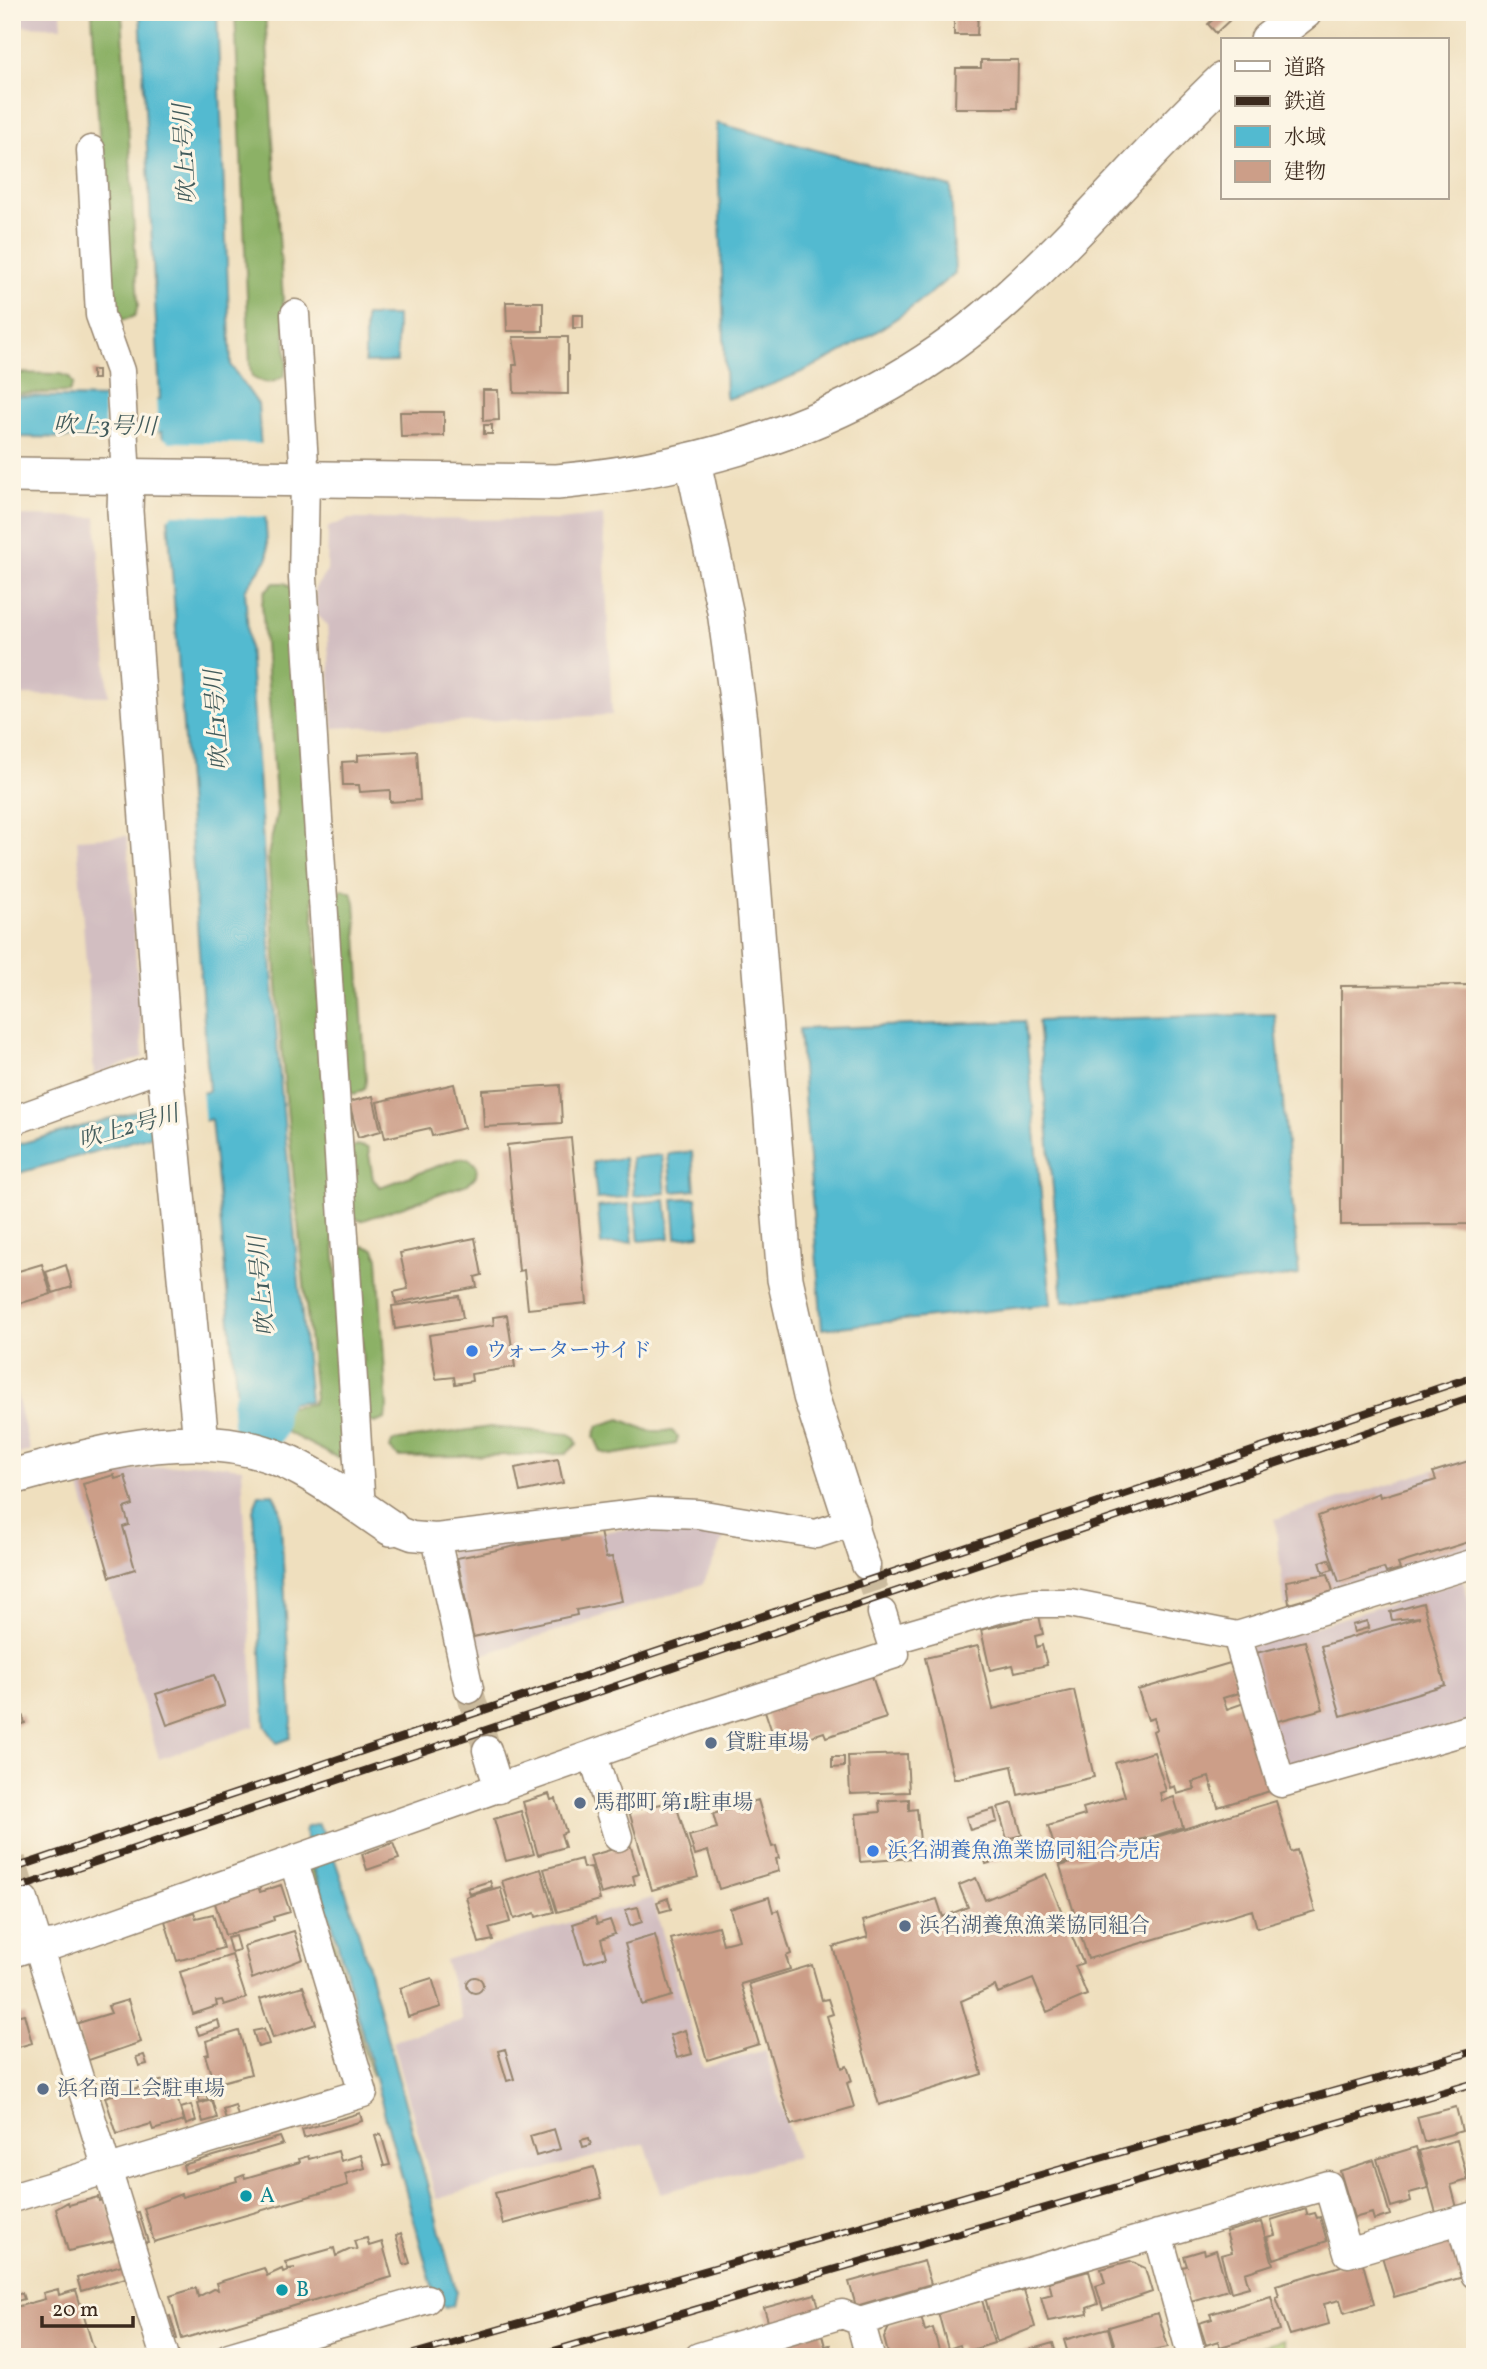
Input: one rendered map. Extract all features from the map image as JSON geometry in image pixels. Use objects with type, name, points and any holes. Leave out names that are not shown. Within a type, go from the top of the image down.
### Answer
[{"type":"street","points":[[12,475],[305,481],[557,482],[626,475],[693,462],[751,446],[862,398],[964,334],[1010,296],[1221,82]]},
{"type":"street","points":[[91,150],[100,315],[105,335],[115,353],[121,387],[127,478],[126,524],[166,1081],[201,1442]]},
{"type":"street","points":[[295,314],[305,481],[304,592],[361,1509]]},
{"type":"street","points":[[693,462],[725,611],[740,721],[785,1279],[811,1396],[866,1565]]},
{"type":"street","points":[[12,1121],[145,1073],[166,1081]]},
{"type":"street","points":[[12,1477],[118,1451],[201,1442],[232,1445],[283,1460],[391,1528],[412,1536],[436,1538],[652,1512],[698,1514],[816,1534],[852,1522]]},
{"type":"street","points":[[436,1538],[469,1689]]},
{"type":"street","points":[[891,1640],[1001,1608],[1035,1603],[1070,1603],[1237,1636],[1475,1563]]},
{"type":"street","points":[[26,1950],[56,1944],[593,1755],[895,1654],[882,1613]]},
{"type":"street","points":[[1237,1636],[1281,1783],[1475,1728]]},
{"type":"street","points":[[487,1751],[499,1789]]},
{"type":"street","points":[[593,1755],[618,1837]]},
{"type":"street","points":[[12,2198],[363,2093],[312,1856]]},
{"type":"street","points":[[24,1900],[26,1950],[108,2169],[165,2357]]},
{"type":"street","points":[[699,2357],[842,2314],[860,2321],[1328,2185],[1348,2253],[1467,2218],[1475,2274]]},
{"type":"street","points":[[1158,2234],[1192,2357]]},
{"type":"street","points":[[229,2357],[427,2299]]},
{"type":"street","points":[[860,2321],[870,2357]]},
{"type":"shaded area","points":[[12,12],[61,12],[62,27],[12,26]]},
{"type":"shaded area","points":[[603,515],[612,715],[333,728],[327,625],[317,614],[315,588],[327,571],[328,527],[349,519],[560,520]]},
{"type":"shaded area","points":[[12,516],[96,517],[109,696],[12,695]]},
{"type":"shaded area","points":[[127,836],[143,1057],[94,1075],[77,839]]},
{"type":"shaded area","points":[[12,1373],[30,1451],[12,1456]]},
{"type":"shaded area","points":[[1475,1457],[1475,1548],[1285,1607],[1275,1519]]},
{"type":"shaded area","points":[[200,1463],[242,1468],[255,1726],[159,1759],[78,1481],[122,1471]]},
{"type":"shaded area","points":[[652,1526],[697,1528],[726,1533],[703,1584],[472,1658],[449,1550]]},
{"type":"shaded area","points":[[1463,1581],[1475,1622],[1475,1720],[1286,1774],[1249,1647]]},
{"type":"shaded area","points":[[652,1898],[703,2068],[765,2050],[797,2157],[661,2193],[645,2143],[436,2199],[393,2041],[463,2020],[445,1960]]},
{"type":"green space","points":[[92,12],[122,12],[138,305],[135,316],[124,320],[113,316],[109,306]]},
{"type":"green space","points":[[235,12],[265,12],[287,364],[284,376],[268,382],[252,377],[250,367]]},
{"type":"green space","points":[[12,373],[60,374],[69,377],[73,384],[69,392],[12,394]]},
{"type":"green space","points":[[274,583],[285,583],[293,589],[348,1463],[286,1432],[272,1416],[280,1408],[312,1404],[315,1398],[282,1056],[268,855],[277,812],[262,603],[265,591]]},
{"type":"green space","points":[[342,889],[351,892],[355,902],[366,1080],[365,1089],[355,1094],[345,1091],[333,894]]},
{"type":"green space","points":[[357,1145],[368,1148],[373,1179],[380,1187],[460,1158],[469,1159],[477,1166],[476,1176],[468,1184],[361,1221],[352,1216],[349,1149]]},
{"type":"green space","points":[[364,1246],[374,1249],[378,1258],[387,1409],[385,1419],[375,1423],[366,1420],[356,1250]]},
{"type":"green space","points":[[620,1419],[649,1431],[672,1431],[678,1437],[676,1444],[611,1455],[601,1452],[594,1436],[598,1426]]},
{"type":"green space","points":[[490,1427],[569,1434],[575,1438],[577,1444],[566,1454],[399,1457],[390,1449],[392,1442],[399,1440]]},
{"type":"green space","points":[[312,1868],[372,2077],[306,1870]]},
{"type":"green space","points":[[1283,2340],[1288,2357],[1225,2357]]},
{"type":"water","points":[[140,12],[217,12],[231,366],[258,404],[268,558],[245,590],[278,1056],[310,1401],[238,1408],[211,1119],[12,1175],[12,1146],[209,1091],[162,432],[96,438],[12,437],[12,396],[160,399]]},
{"type":"water","points":[[717,123],[951,187],[955,273],[904,313],[848,349],[788,378],[726,399]]},
{"type":"water","points":[[365,316],[397,316],[397,362],[365,363]]},
{"type":"water","points":[[1275,1014],[1299,1275],[1063,1301],[1038,1021]]},
{"type":"water","points":[[1025,1021],[1051,1304],[822,1329],[799,1029]]},
{"type":"water","points":[[692,1152],[695,1190],[672,1192],[668,1154]]},
{"type":"water","points":[[662,1155],[666,1193],[634,1196],[631,1158]]},
{"type":"water","points":[[624,1158],[628,1197],[597,1199],[593,1162]]},
{"type":"water","points":[[696,1198],[700,1235],[676,1238],[673,1199]]},
{"type":"water","points":[[666,1200],[670,1238],[639,1241],[635,1203]]},
{"type":"water","points":[[629,1204],[633,1242],[601,1245],[598,1207]]},
{"type":"water","points":[[273,1494],[280,1509],[292,1721],[290,1738],[277,1743],[265,1726],[253,1510],[259,1495]]},
{"type":"water","points":[[318,1824],[328,1840],[355,1919],[456,2291],[453,2306],[445,2308],[435,2297],[333,1926],[307,1848],[305,1828]]},
{"type":"pier","points":[[103,394],[156,395],[158,435],[99,440],[105,432]]},
{"type":"pier","points":[[158,435],[170,442],[264,444],[269,517],[173,514],[164,522]]},
{"type":"pier","points":[[202,1090],[205,1124],[156,1137],[153,1103]]},
{"type":"building","points":[[954,12],[978,12],[977,35],[954,35]]},
{"type":"building","points":[[1222,12],[1230,12],[1234,16],[1216,33],[1208,24]]},
{"type":"building","points":[[981,60],[1018,60],[1017,108],[955,108],[956,68],[981,68]]},
{"type":"building","points":[[506,302],[543,302],[543,331],[507,331]]},
{"type":"building","points":[[573,315],[583,315],[583,328],[573,328]]},
{"type":"building","points":[[513,337],[568,337],[568,394],[514,393],[513,365],[517,365]]},
{"type":"building","points":[[92,370],[98,370],[98,379],[92,379]]},
{"type":"building","points":[[483,390],[498,390],[499,420],[483,421]]},
{"type":"building","points":[[400,412],[444,412],[444,436],[401,437]]},
{"type":"building","points":[[484,425],[492,425],[492,434],[484,434]]},
{"type":"building","points":[[417,751],[420,800],[390,802],[390,790],[360,792],[359,785],[343,785],[342,762],[358,761],[358,755]]},
{"type":"building","points":[[1475,985],[1475,1224],[1341,1225],[1341,986]]},
{"type":"building","points":[[454,1084],[464,1128],[432,1136],[430,1128],[385,1138],[377,1102]]},
{"type":"building","points":[[560,1085],[562,1123],[484,1127],[482,1090]]},
{"type":"building","points":[[373,1096],[381,1131],[358,1137],[349,1102]]},
{"type":"building","points":[[571,1138],[587,1303],[528,1309],[524,1270],[519,1271],[507,1145]]},
{"type":"building","points":[[475,1238],[482,1275],[475,1277],[477,1287],[396,1303],[394,1292],[408,1289],[400,1253]]},
{"type":"building","points":[[42,1264],[51,1294],[12,1306],[12,1273]]},
{"type":"building","points":[[66,1265],[72,1287],[53,1293],[46,1272]]},
{"type":"building","points":[[459,1296],[463,1318],[395,1329],[392,1306]]},
{"type":"building","name":"ウォーターサイド","points":[[507,1315],[515,1367],[471,1374],[472,1381],[455,1384],[454,1377],[436,1379],[429,1335],[494,1325],[493,1317]]},
{"type":"building","points":[[558,1459],[563,1483],[520,1492],[515,1468]]},
{"type":"building","points":[[1475,1459],[1475,1540],[1398,1564],[1400,1569],[1386,1573],[1384,1568],[1339,1582],[1318,1516],[1379,1493],[1380,1497],[1436,1480],[1433,1472]]},
{"type":"building","points":[[114,1475],[115,1479],[125,1476],[133,1505],[124,1508],[129,1525],[123,1527],[135,1569],[110,1577],[83,1484]]},
{"type":"building","points":[[600,1532],[606,1558],[612,1557],[622,1601],[576,1610],[577,1615],[473,1637],[457,1558]]},
{"type":"building","points":[[1329,1559],[1333,1569],[1323,1572],[1320,1562]]},
{"type":"building","points":[[1328,1574],[1333,1591],[1289,1604],[1286,1581]]},
{"type":"building","points":[[1423,1603],[1445,1685],[1341,1716],[1321,1646],[1420,1617],[1392,1620],[1390,1612]]},
{"type":"building","points":[[1039,1616],[1043,1634],[1035,1636],[1037,1647],[1042,1645],[1047,1665],[1015,1672],[1013,1665],[990,1670],[981,1630]]},
{"type":"building","points":[[1367,1621],[1368,1628],[1354,1632],[1352,1625]]},
{"type":"building","points":[[1305,1641],[1323,1709],[1274,1722],[1256,1653]]},
{"type":"building","points":[[978,1646],[993,1709],[1074,1690],[1094,1777],[1018,1795],[1012,1766],[954,1779],[925,1658]]},
{"type":"building","points":[[1230,1663],[1239,1693],[1223,1698],[1227,1709],[1244,1703],[1270,1791],[1218,1807],[1209,1777],[1192,1782],[1195,1789],[1177,1794],[1175,1786],[1170,1788],[1153,1731],[1157,1729],[1154,1718],[1148,1720],[1138,1690]]},
{"type":"building","points":[[870,1670],[886,1718],[826,1737],[824,1732],[791,1743],[775,1741],[763,1705]]},
{"type":"building","points":[[214,1675],[225,1705],[167,1725],[156,1694]]},
{"type":"building","points":[[22,1714],[25,1723],[12,1727],[12,1717]]},
{"type":"building","points":[[1154,1752],[1166,1791],[1160,1793],[1162,1801],[1174,1797],[1183,1827],[1060,1864],[1048,1826],[1085,1815],[1083,1808],[1125,1796],[1115,1763]]},
{"type":"building","points":[[907,1754],[909,1792],[850,1794],[848,1756]]},
{"type":"building","points":[[832,1757],[844,1757],[844,1767],[832,1768]]},
{"type":"building","points":[[549,1794],[551,1800],[556,1799],[566,1832],[561,1834],[565,1847],[538,1855],[523,1802]]},
{"type":"building","points":[[909,1799],[909,1810],[917,1809],[921,1853],[912,1854],[912,1858],[860,1862],[856,1814],[880,1812],[879,1801]]},
{"type":"building","points":[[758,1800],[772,1847],[776,1846],[779,1871],[719,1889],[708,1851],[695,1855],[689,1836],[717,1828],[713,1814]]},
{"type":"building","points":[[675,1801],[698,1877],[652,1890],[629,1811]]},
{"type":"building","points":[[1276,1801],[1291,1852],[1297,1850],[1315,1911],[1257,1928],[1252,1910],[1088,1959],[1060,1866]]},
{"type":"building","points":[[1013,1803],[1022,1835],[1007,1839],[998,1807]]},
{"type":"building","points":[[994,1809],[997,1822],[970,1830],[966,1817]]},
{"type":"building","points":[[521,1811],[534,1854],[506,1861],[494,1819]]},
{"type":"building","points":[[1017,1839],[1021,1854],[986,1864],[982,1850]]},
{"type":"building","points":[[393,1843],[399,1859],[367,1870],[362,1854]]},
{"type":"building","points":[[630,1844],[639,1874],[633,1876],[635,1884],[601,1894],[590,1856]]},
{"type":"building","points":[[581,1859],[583,1868],[591,1867],[600,1900],[557,1912],[544,1869]]},
{"type":"building","points":[[541,1869],[554,1912],[536,1917],[535,1913],[514,1919],[502,1881]]},
{"type":"building","points":[[1046,1874],[1083,1963],[1075,1966],[1087,1995],[1047,2012],[1033,1979],[998,1993],[995,1986],[961,2001],[982,2074],[879,2105],[833,1947],[868,1937],[863,1921],[937,1899],[943,1917],[968,1907],[959,1885],[976,1878],[985,1900]]},
{"type":"building","points":[[490,1881],[492,1887],[470,1894],[468,1888]]},
{"type":"building","points":[[281,1885],[290,1912],[273,1917],[274,1920],[259,1925],[260,1927],[225,1935],[214,1900],[258,1886],[260,1892]]},
{"type":"building","points":[[500,1887],[510,1922],[489,1928],[493,1940],[479,1943],[466,1897]]},
{"type":"building","points":[[769,1897],[773,1912],[778,1910],[791,1954],[786,1956],[790,1969],[741,1984],[759,2044],[707,2060],[671,1939],[718,1926],[723,1944],[739,1940],[730,1909]]},
{"type":"building","points":[[668,1898],[671,1909],[660,1912],[657,1902]]},
{"type":"building","points":[[638,1907],[642,1922],[630,1926],[625,1910]]},
{"type":"building","points":[[194,1912],[196,1918],[213,1914],[223,1948],[177,1961],[165,1921]]},
{"type":"building","points":[[595,1917],[597,1924],[610,1920],[615,1934],[601,1939],[606,1957],[585,1963],[573,1924]]},
{"type":"building","points":[[294,1931],[303,1959],[252,1979],[244,1946]]},
{"type":"building","points":[[655,1935],[672,1996],[642,2005],[625,1944]]},
{"type":"building","points":[[235,1936],[239,1950],[231,1952],[227,1938]]},
{"type":"building","points":[[232,1955],[246,1998],[224,2005],[222,2000],[216,2001],[217,2006],[193,2014],[180,1972]]},
{"type":"building","points":[[812,1965],[822,2000],[828,1999],[833,2014],[827,2016],[842,2068],[847,2066],[852,2081],[847,2083],[854,2107],[791,2125],[749,1984]]},
{"type":"building","points":[[475,1977],[481,1979],[481,1991],[475,1993],[469,1991],[467,1985],[469,1979]]},
{"type":"building","points":[[432,1978],[441,2007],[408,2017],[400,1988]]},
{"type":"building","points":[[303,1986],[316,2024],[273,2038],[260,1999]]},
{"type":"building","points":[[128,2000],[141,2042],[86,2061],[75,2024],[111,2013],[108,2006]]},
{"type":"building","points":[[24,2014],[32,2043],[12,2049],[12,2017]]},
{"type":"building","points":[[218,2020],[220,2028],[199,2035],[196,2027]]},
{"type":"building","points":[[264,2029],[269,2044],[258,2047],[253,2031]]},
{"type":"building","points":[[685,2030],[692,2054],[677,2058],[670,2035]]},
{"type":"building","points":[[239,2031],[251,2074],[214,2084],[205,2055],[209,2054],[206,2041]]},
{"type":"building","points":[[505,2049],[514,2079],[507,2081],[498,2051]]},
{"type":"building","points":[[144,2055],[147,2064],[139,2066],[136,2057]]},
{"type":"building","points":[[164,2080],[166,2085],[173,2083],[184,2121],[153,2130],[151,2124],[117,2134],[105,2097]]},
{"type":"building","points":[[206,2094],[208,2100],[200,2102],[198,2097]]},
{"type":"building","points":[[212,2100],[217,2118],[203,2122],[198,2104]]},
{"type":"building","points":[[191,2105],[196,2121],[186,2125],[181,2108]]},
{"type":"building","points":[[235,2105],[238,2116],[226,2120],[223,2109]]},
{"type":"building","points":[[1456,2107],[1462,2131],[1424,2142],[1417,2117]]},
{"type":"building","points":[[360,2113],[362,2121],[304,2138],[302,2130]]},
{"type":"building","points":[[554,2129],[560,2149],[536,2156],[530,2136]]},
{"type":"building","points":[[381,2134],[390,2165],[384,2166],[375,2136]]},
{"type":"building","points":[[280,2137],[283,2144],[185,2173],[183,2165]]},
{"type":"building","points":[[589,2138],[591,2145],[583,2147],[581,2140]]},
{"type":"building","points":[[1457,2140],[1468,2180],[1451,2185],[1457,2208],[1436,2213],[1419,2151]]},
{"type":"building","points":[[1416,2147],[1428,2188],[1409,2193],[1411,2201],[1391,2207],[1377,2159]]},
{"type":"building","name":"A","points":[[338,2151],[341,2161],[361,2155],[365,2168],[345,2174],[348,2185],[154,2242],[144,2208],[181,2194],[182,2197],[237,2181],[236,2178],[244,2175],[245,2178],[300,2162],[299,2159],[308,2156],[309,2159]]},
{"type":"building","points":[[1374,2160],[1390,2215],[1374,2220],[1372,2213],[1354,2218],[1340,2171]]},
{"type":"building","points":[[594,2167],[602,2198],[503,2224],[495,2193]]},
{"type":"building","points":[[98,2197],[99,2201],[106,2199],[118,2240],[68,2251],[56,2209],[68,2202],[69,2205]]},
{"type":"building","points":[[1306,2209],[1307,2215],[1315,2213],[1317,2218],[1320,2217],[1327,2241],[1274,2259],[1267,2237],[1275,2235],[1271,2220]]},
{"type":"building","points":[[139,2212],[148,2242],[142,2243],[133,2213]]},
{"type":"building","points":[[1261,2222],[1273,2264],[1245,2273],[1249,2287],[1231,2292],[1221,2255],[1232,2252],[1226,2232]]},
{"type":"building","points":[[401,2233],[410,2263],[404,2265],[396,2235]]},
{"type":"building","points":[[1450,2233],[1463,2277],[1394,2297],[1381,2253]]},
{"type":"building","name":"B","points":[[367,2238],[369,2246],[382,2242],[392,2277],[182,2339],[170,2296],[196,2288],[198,2297],[213,2289],[218,2290],[216,2283],[264,2268],[267,2276],[282,2269],[283,2272],[295,2268],[288,2269],[285,2262],[334,2248],[336,2256],[351,2249],[357,2250],[354,2241]]},
{"type":"building","points":[[1204,2250],[1205,2254],[1216,2250],[1228,2290],[1191,2301],[1181,2267],[1187,2266],[1184,2256]]},
{"type":"building","points":[[1362,2260],[1374,2304],[1344,2313],[1340,2300],[1324,2304],[1329,2324],[1290,2335],[1276,2297],[1279,2296],[1276,2285]]},
{"type":"building","points":[[924,2261],[931,2284],[856,2306],[849,2282]]},
{"type":"building","points":[[1130,2261],[1145,2268],[1152,2292],[1103,2309],[1096,2286],[1105,2283],[1101,2269]]},
{"type":"building","points":[[125,2264],[129,2277],[81,2291],[77,2278]]},
{"type":"building","points":[[1089,2271],[1098,2304],[1087,2308],[1088,2314],[1048,2321],[1041,2297],[1052,2294],[1049,2282]]},
{"type":"building","points":[[58,2289],[59,2295],[76,2290],[95,2353],[82,2357],[12,2357],[12,2308],[45,2299],[43,2293]]},
{"type":"building","points":[[1024,2290],[1035,2327],[997,2342],[985,2297]]},
{"type":"building","points":[[22,2293],[24,2299],[14,2302],[12,2296]]},
{"type":"building","points":[[815,2294],[821,2313],[770,2328],[764,2308]]},
{"type":"building","points":[[1271,2296],[1280,2330],[1220,2347],[1218,2341],[1206,2345],[1199,2323],[1212,2319],[1210,2314]]},
{"type":"building","points":[[982,2300],[994,2343],[962,2353],[960,2345],[948,2349],[938,2312]]},
{"type":"building","points":[[1158,2313],[1168,2347],[1118,2357],[1109,2327]]},
{"type":"building","points":[[170,2316],[177,2339],[171,2340],[165,2318]]},
{"type":"building","points":[[921,2316],[925,2331],[933,2328],[939,2350],[924,2357],[889,2357],[884,2338],[890,2325]]},
{"type":"building","points":[[1108,2328],[1116,2357],[1069,2357],[1064,2340]]},
{"type":"building","points":[[821,2331],[825,2346],[830,2345],[834,2357],[773,2357],[770,2346]]},
{"type":"building","points":[[1053,2343],[1057,2357],[1007,2357],[1007,2356]]},
{"type":"waterway","name":"吹上1号川","points":[[260,1424],[259,1406],[272,1380],[268,1334]]},
{"type":"tunnel","points":[[866,1565],[882,1613]]},
{"type":"tunnel","points":[[469,1689],[487,1750]]},
{"type":"tunnel","points":[[12,1860],[24,1900]]},
{"type":"railway","points":[[12,1869],[1475,1376]]},
{"type":"railway","points":[[12,1890],[1475,1396]]},
{"type":"railway","points":[[403,2357],[1475,2051]]},
{"type":"railway","points":[[533,2357],[1475,2083]]},
{"type":"place","name":"ウォーターサイド","points":[[472,1351]]},
{"type":"place","name":"貸駐車場","points":[[711,1743]]},
{"type":"place","name":"馬郡町 第1駐車場","points":[[580,1803]]},
{"type":"place","name":"浜名湖養魚漁業協同組合売店","points":[[873,1851]]},
{"type":"place","name":"浜名湖養魚漁業協同組合","points":[[905,1926]]},
{"type":"place","name":"浜名商工会駐車場","points":[[43,2089]]},
{"type":"place","name":"A","points":[[246,2196]]},
{"type":"place","name":"B","points":[[282,2290]]},
{"type":"water label","name":"吹上3号川","points":[[105,427]]},
{"type":"water label","name":"吹上2号川","points":[[129,1128]]}]
